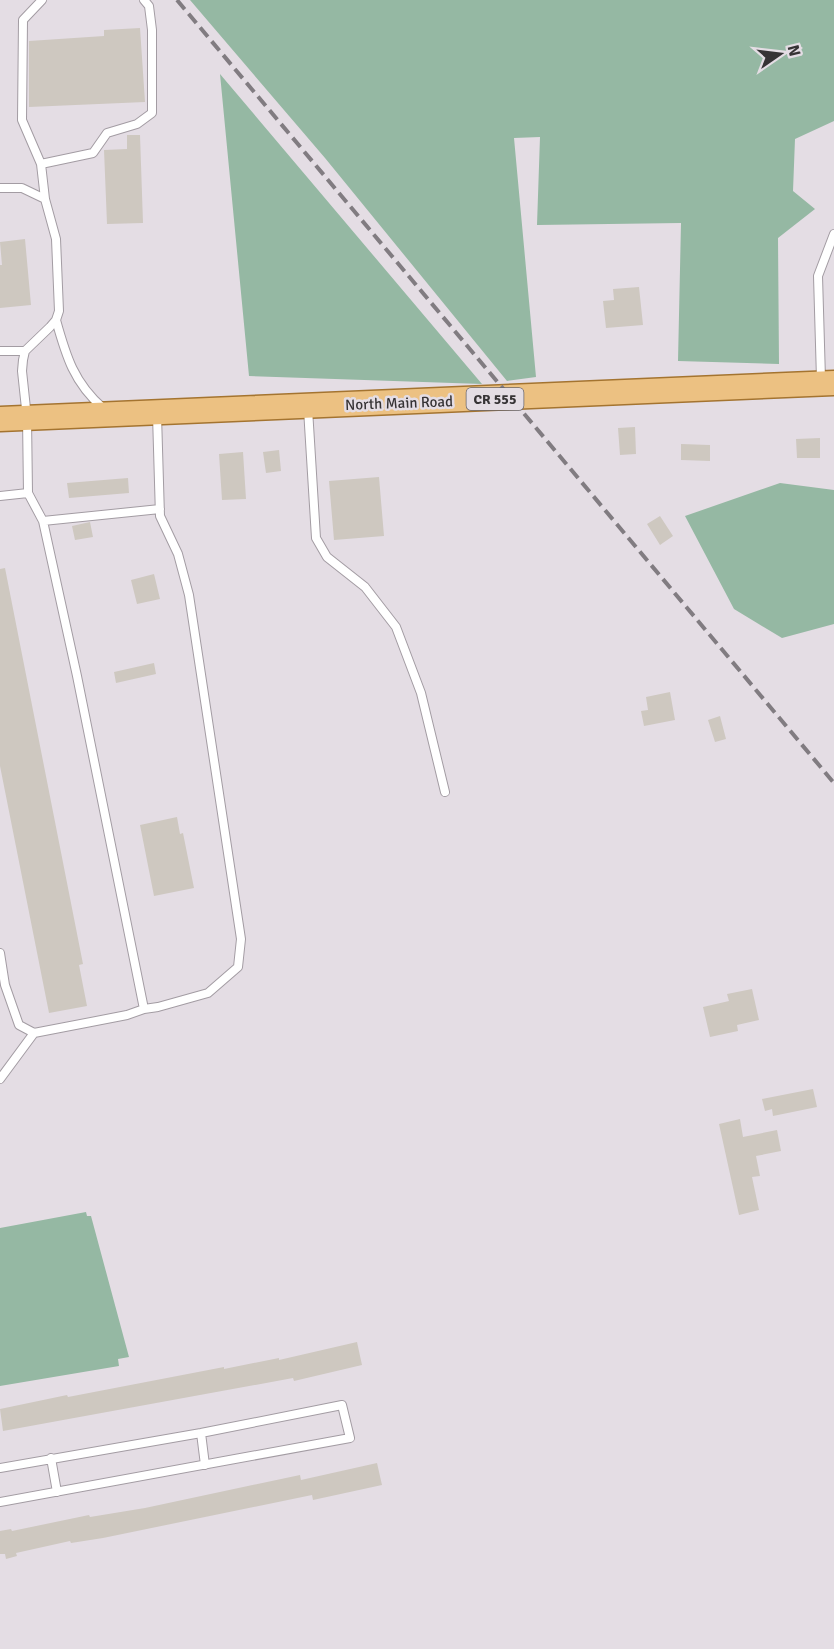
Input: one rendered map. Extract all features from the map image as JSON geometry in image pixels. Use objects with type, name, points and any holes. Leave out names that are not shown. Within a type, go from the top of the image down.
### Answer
[{"type":"main road","name":"North Main Road","points":[[0,419],[828,384]]},
{"type":"lane","points":[[42,0],[23,20],[22,120],[41,164],[45,198],[56,239],[59,310],[56,320],[26,351],[22,371],[27,418],[28,494],[43,521],[77,676],[144,1009]]},
{"type":"lane","points":[[41,164],[93,153],[107,133],[137,124],[152,113],[152,30],[150,6],[144,0]]},
{"type":"lane","points":[[0,188],[21,188],[45,198]]},
{"type":"lane","points":[[828,384],[818,276],[834,234]]},
{"type":"lane","points":[[56,320],[76,379],[86,393],[110,415]]},
{"type":"lane","points":[[0,351],[26,351]]},
{"type":"lane","points":[[308,407],[316,538],[327,557],[365,587],[396,627],[421,693],[445,792]]},
{"type":"lane","points":[[0,955],[4,985],[19,1025],[34,1033],[127,1015],[208,993],[238,967],[241,939],[189,595],[178,554],[160,516],[157,414]]},
{"type":"lane","points":[[0,496],[28,494]]},
{"type":"lane","points":[[43,521],[160,508]]},
{"type":"lane","points":[[0,1079],[34,1033]]},
{"type":"lane","points":[[0,1468],[201,1433],[342,1405],[350,1438],[0,1502]]},
{"type":"lane","points":[[201,1433],[206,1465]]},
{"type":"lane","points":[[51,1458],[57,1492]]},
{"type":"green space","points":[[190,0],[834,0],[834,121],[795,139],[793,191],[815,209],[778,238],[779,364],[678,361],[681,223],[537,225],[540,137],[514,138],[536,377],[507,381],[325,158]]},
{"type":"green space","points":[[220,74],[482,384],[249,376]]},
{"type":"green space","points":[[780,483],[834,490],[834,624],[782,638],[734,609],[685,516]]},
{"type":"green space","points":[[86,1212],[87,1216],[91,1216],[129,1357],[118,1359],[119,1366],[0,1386],[0,1228]]},
{"type":"building","points":[[140,28],[145,102],[29,107],[29,41],[104,36],[104,30]]},
{"type":"building","points":[[127,135],[140,135],[143,223],[107,224],[104,150],[127,149]]},
{"type":"building","points":[[25,239],[31,305],[0,308],[0,265],[2,265],[0,242]]},
{"type":"building","points":[[639,287],[643,325],[606,328],[603,301],[614,300],[613,289]]},
{"type":"building","points":[[635,427],[636,454],[620,455],[618,428]]},
{"type":"building","points":[[820,438],[820,458],[797,458],[796,439]]},
{"type":"building","points":[[681,444],[710,445],[710,461],[681,460]]},
{"type":"building","points":[[279,450],[281,471],[266,473],[263,452]]},
{"type":"building","points":[[243,452],[246,499],[222,500],[219,454]]},
{"type":"building","points":[[379,477],[384,536],[334,540],[329,481]]},
{"type":"building","points":[[128,478],[129,493],[69,498],[67,483]]},
{"type":"building","points":[[660,516],[673,536],[660,545],[647,524]]},
{"type":"building","points":[[90,522],[93,537],[75,540],[72,526]]},
{"type":"building","points":[[5,568],[83,964],[79,965],[87,1006],[49,1013],[0,766],[0,569]]},
{"type":"building","points":[[154,574],[160,599],[137,604],[131,580]]},
{"type":"building","points":[[154,663],[156,674],[116,683],[114,672]]},
{"type":"building","points":[[670,692],[675,720],[644,726],[641,711],[648,710],[646,697]]},
{"type":"building","points":[[720,716],[726,739],[715,742],[708,720]]},
{"type":"building","points":[[177,817],[180,834],[183,833],[194,888],[154,896],[140,825]]},
{"type":"building","points":[[752,989],[759,1020],[737,1025],[738,1031],[710,1037],[703,1007],[729,1001],[727,994]]},
{"type":"building","points":[[813,1089],[817,1107],[773,1116],[772,1109],[765,1111],[762,1099]]},
{"type":"building","points":[[740,1119],[743,1137],[777,1130],[781,1151],[756,1156],[760,1176],[752,1177],[759,1210],[739,1215],[719,1124]]},
{"type":"building","points":[[357,1342],[362,1365],[294,1381],[293,1378],[3,1431],[0,1409],[224,1367],[224,1369],[279,1358],[279,1360]]},
{"type":"building","points":[[377,1463],[382,1485],[313,1500],[312,1495],[103,1538],[71,1543],[70,1541],[16,1553],[17,1556],[6,1559],[5,1554],[0,1554],[0,1531],[11,1529],[12,1531],[89,1515],[90,1517],[145,1508],[300,1475],[301,1480]]},
{"type":"railway","points":[[177,0],[834,783]]}]
